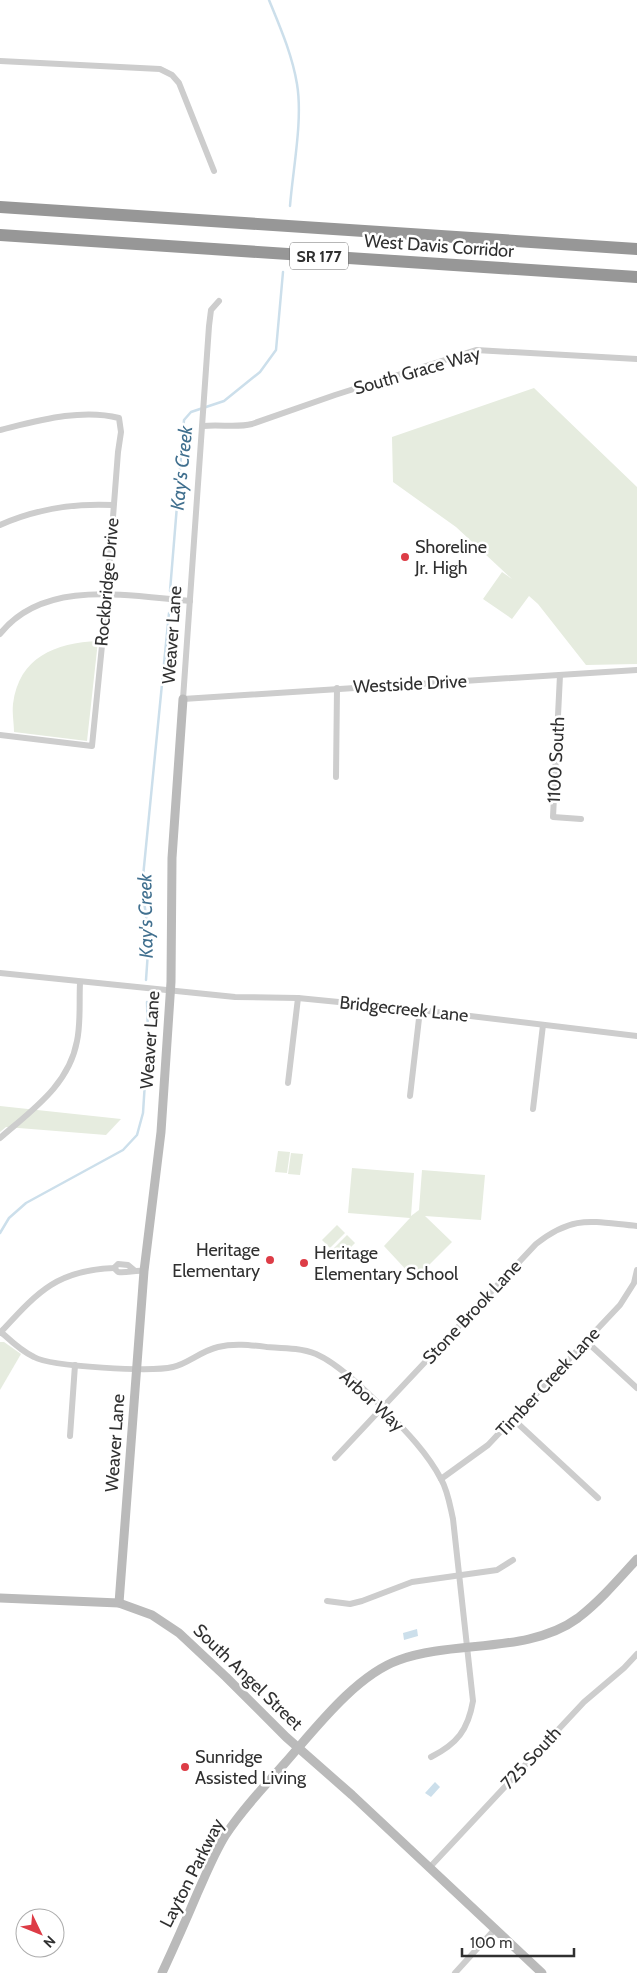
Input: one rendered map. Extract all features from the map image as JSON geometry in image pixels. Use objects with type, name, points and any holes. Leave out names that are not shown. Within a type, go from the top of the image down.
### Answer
[{"type":"highway","name":"West Davis Corridor","points":[[0,207],[637,249]]},
{"type":"highway","name":"West Davis Corridor","points":[[0,235],[637,277]]},
{"type":"main road","name":"Weaver Lane","points":[[119,1603],[144,1270],[160,1138],[170,991],[172,858],[183,699]]},
{"type":"main road","name":"Layton Parkway","points":[[162,1973],[225,1836],[256,1795],[350,1692],[375,1672],[397,1660],[421,1653],[526,1639],[552,1632],[577,1619],[601,1598],[637,1560]]},
{"type":"main road","name":"South Angel Street","points":[[0,1598],[119,1603],[152,1615],[180,1633],[298,1748],[352,1795],[542,1973]]},
{"type":"street","points":[[0,61],[160,69],[168,72],[179,84],[214,170]]},
{"type":"street","name":"Weaver Lane","points":[[183,699],[211,310],[218,301]]},
{"type":"street","name":"South Grace Way","points":[[203,426],[241,427],[252,424],[344,392],[476,350],[637,359]]},
{"type":"street","name":"Rockbridge Drive","points":[[0,430],[37,421],[87,415],[106,415],[119,418],[121,432],[92,746],[0,735]]},
{"type":"street","points":[[0,525],[16,517],[46,509],[81,505],[113,505]]},
{"type":"street","points":[[0,634],[22,615],[40,604],[61,597],[107,595],[190,600]]},
{"type":"street","name":"Westside Drive","points":[[183,699],[637,670]]},
{"type":"street","name":"1100 South","points":[[560,675],[553,817],[581,819]]},
{"type":"street","points":[[336,777],[337,688]]},
{"type":"street","name":"Bridgecreek Lane","points":[[0,974],[235,997],[298,998],[420,1010],[637,1036]]},
{"type":"street","points":[[0,1138],[46,1098],[67,1072],[78,1039],[80,983]]},
{"type":"street","points":[[288,1083],[298,998]]},
{"type":"street","points":[[410,1096],[420,1010]]},
{"type":"street","points":[[533,1109],[543,1025]]},
{"type":"street","name":"Stone Brook Lane","points":[[335,1458],[536,1244],[553,1231],[573,1223],[589,1221],[637,1226]]},
{"type":"street","points":[[0,1332],[36,1295],[53,1282],[74,1273],[94,1268],[114,1268],[118,1272],[128,1273],[134,1270],[144,1270]]},
{"type":"street","name":"Timber Creek Lane","points":[[441,1479],[476,1455],[514,1420],[620,1305],[634,1283],[637,1270]]},
{"type":"street","name":"Arbor Way","points":[[0,1332],[35,1358],[54,1364],[159,1369],[176,1367],[202,1352],[239,1344],[296,1349],[315,1353],[325,1359],[346,1374],[383,1408],[415,1442],[441,1479],[453,1519],[473,1701],[470,1719],[459,1737],[446,1750],[431,1757]]},
{"type":"street","points":[[587,1342],[637,1388]]},
{"type":"street","points":[[70,1436],[74,1365]]},
{"type":"street","points":[[514,1420],[598,1498]]},
{"type":"street","points":[[327,1601],[350,1604],[412,1582],[497,1570],[514,1560]]},
{"type":"street","name":"725 South","points":[[430,1867],[584,1702],[624,1668],[637,1654]]},
{"type":"street","points":[[455,1973],[495,1929]]},
{"type":"shaded area","points":[[534,388],[637,487],[637,664],[586,665],[538,604],[529,596],[512,619],[483,599],[502,572],[512,579],[456,527],[393,482],[392,437]]},
{"type":"shaded area","points":[[98,641],[87,741],[14,732],[13,704],[17,688],[31,664],[54,649],[82,642]]},
{"type":"shaded area","points":[[0,1106],[121,1119],[106,1135],[6,1127],[0,1132]]},
{"type":"shaded area","points":[[278,1151],[290,1152],[287,1173],[275,1172]]},
{"type":"shaded area","points":[[291,1153],[303,1154],[300,1175],[288,1174]]},
{"type":"shaded area","points":[[352,1168],[414,1173],[411,1216],[419,1210],[422,1170],[485,1175],[481,1220],[425,1216],[452,1242],[419,1275],[410,1274],[384,1246],[410,1218],[348,1213]]},
{"type":"shaded area","points":[[337,1225],[345,1233],[330,1248],[322,1240]]},
{"type":"shaded area","points":[[347,1235],[355,1243],[340,1258],[332,1250]]},
{"type":"shaded area","points":[[0,1342],[4,1342],[21,1354],[0,1390]]},
{"type":"water","points":[[417,1629],[418,1636],[404,1640],[403,1633]]},
{"type":"water","points":[[435,1782],[440,1787],[431,1797],[425,1793]]},
{"type":"waterway","name":"Kay's Creek","points":[[269,0],[292,62],[299,98],[290,206]]},
{"type":"waterway","name":"Kay's Creek","points":[[170,591],[184,420],[191,412],[224,401],[260,372],[276,350],[283,272]]},
{"type":"waterway","name":"Kay's Creek","points":[[146,980],[149,937],[142,887],[169,613]]},
{"type":"waterway","name":"Kay's Creek","points":[[0,1233],[9,1218],[26,1203],[123,1150],[137,1135],[143,1113],[148,1035],[147,1002]]},
{"type":"place","name":"Shoreline Jr. High","points":[[405,557]]},
{"type":"place","name":"Heritage Elementary","points":[[270,1260]]},
{"type":"place","name":"Heritage Elementary School","points":[[304,1263]]},
{"type":"place","name":"Sunridge Assisted Living","points":[[185,1767]]}]
